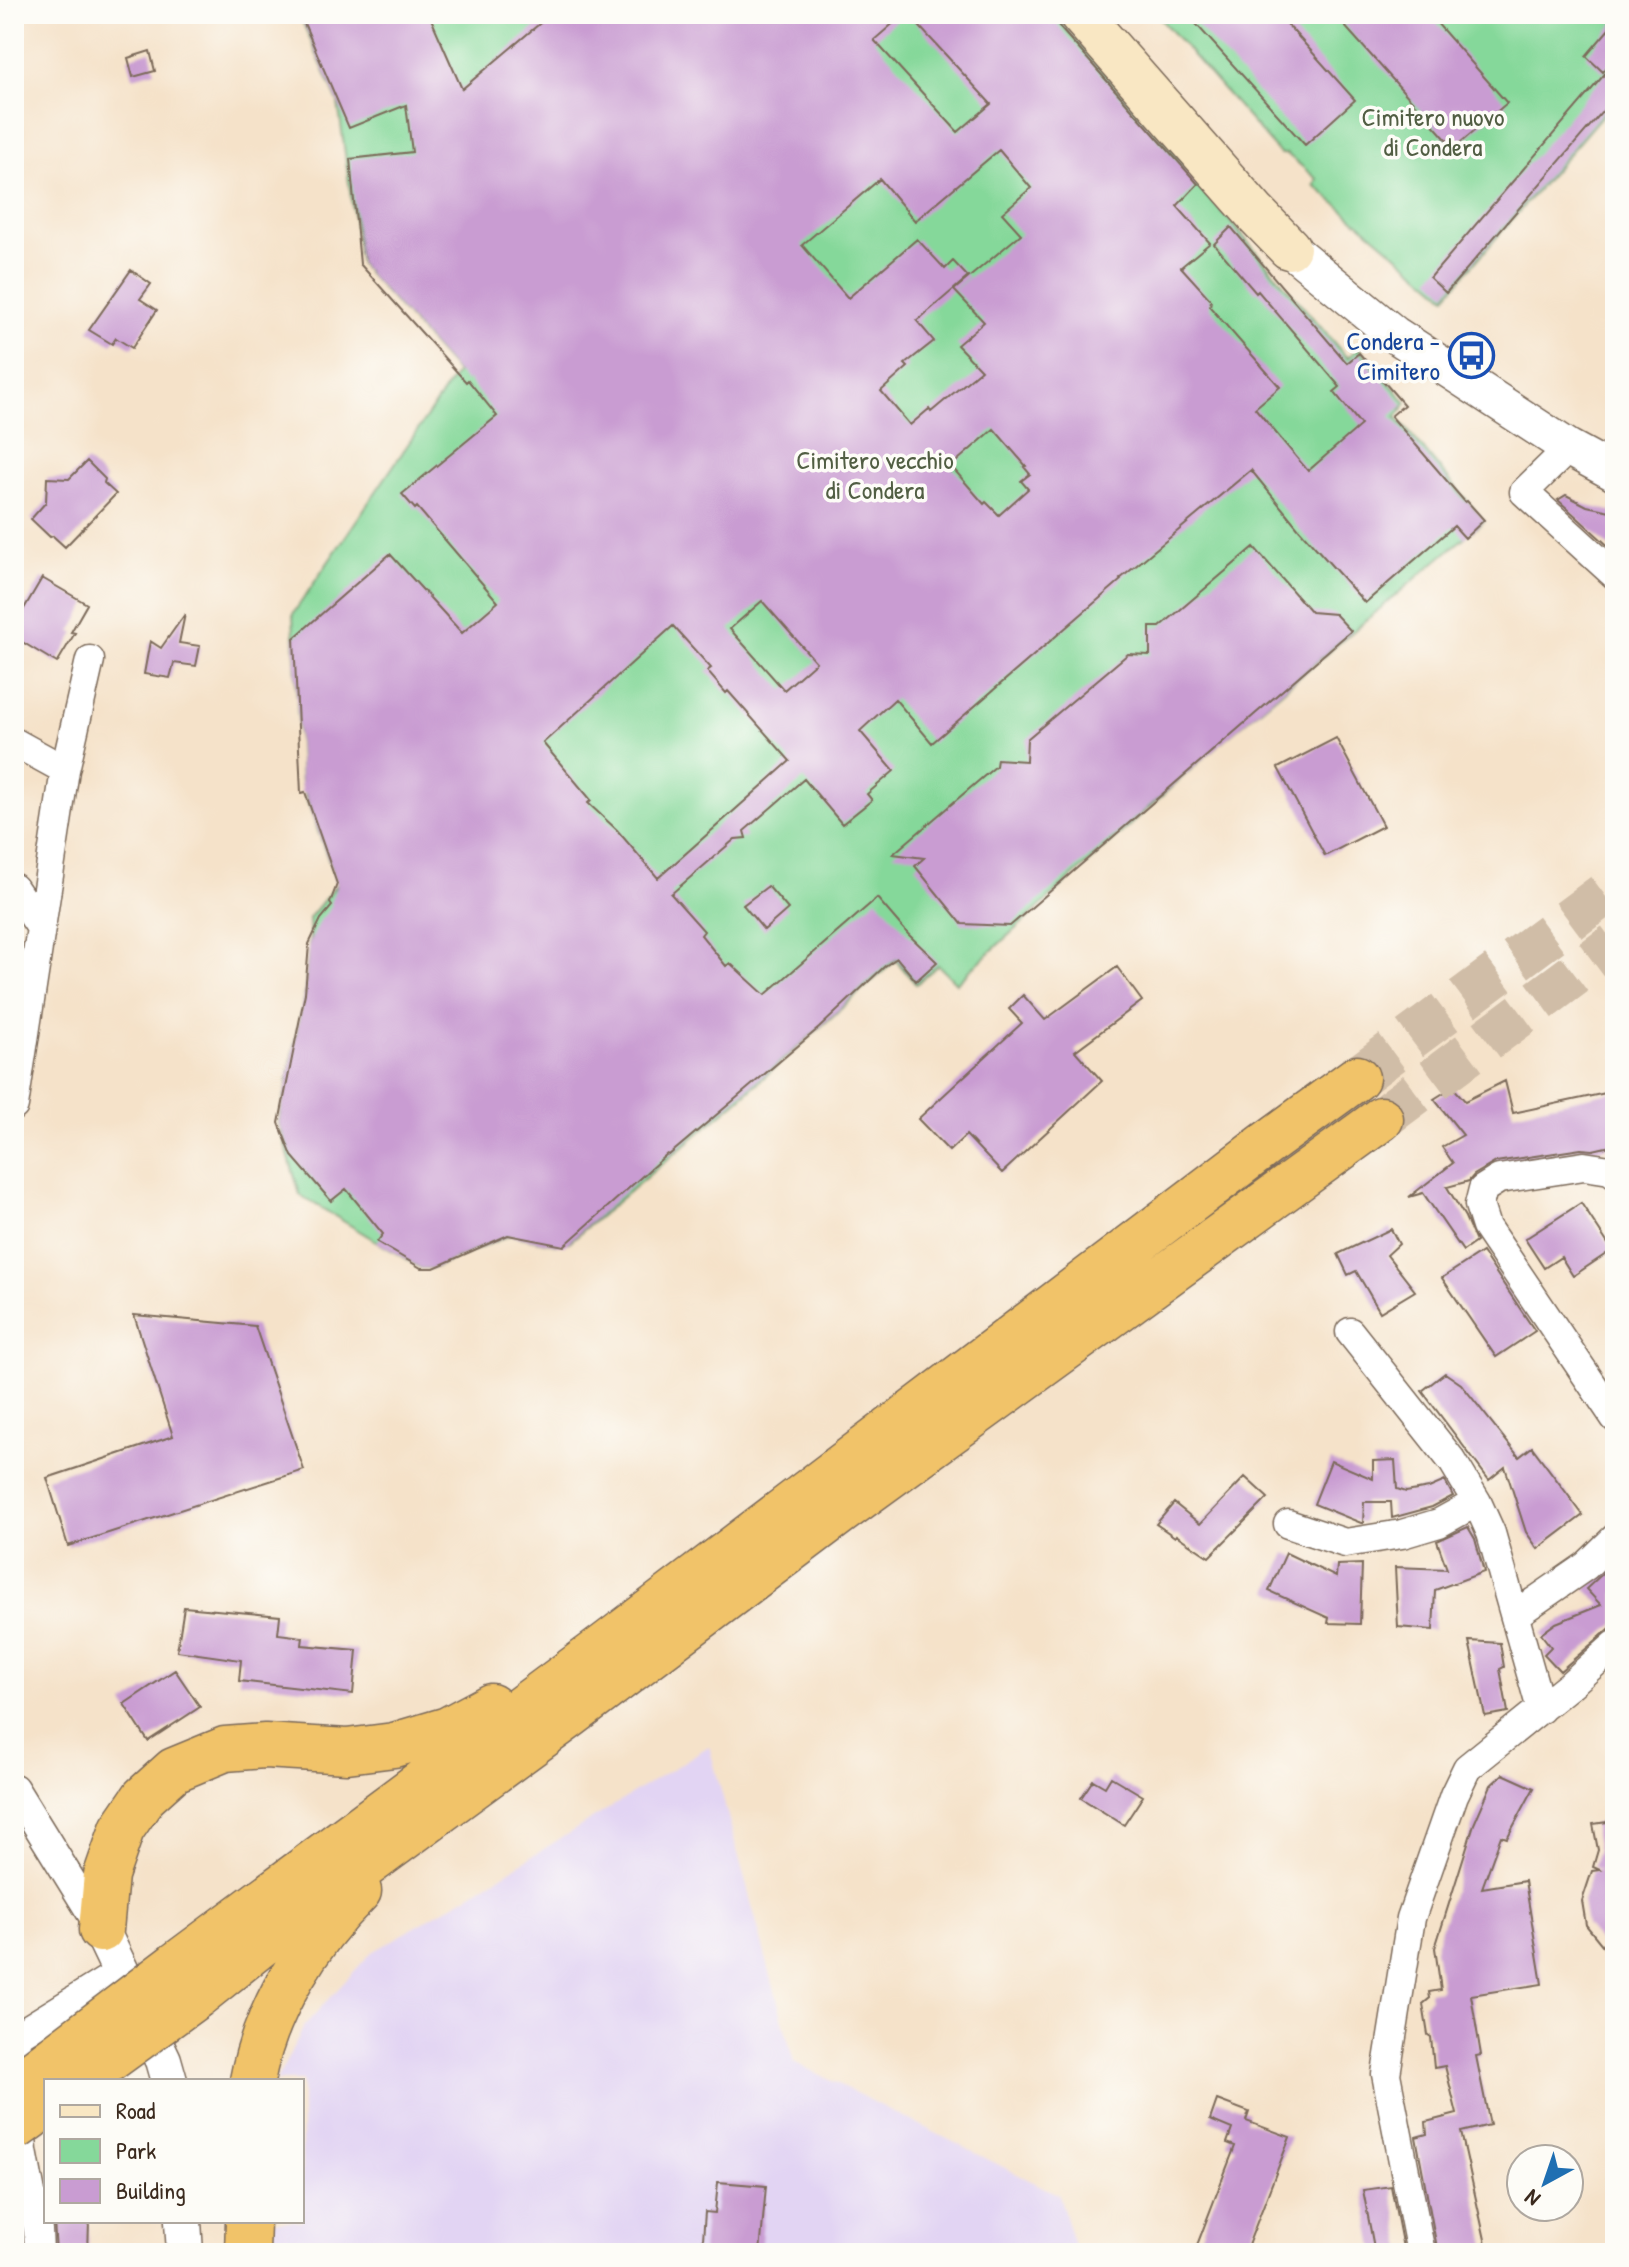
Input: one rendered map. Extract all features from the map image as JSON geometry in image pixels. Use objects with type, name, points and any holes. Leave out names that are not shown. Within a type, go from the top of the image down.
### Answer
[{"type":"highway","points":[[82,2079],[186,1980],[606,1645],[1357,1078]]},
{"type":"highway","points":[[14,2087],[186,1980],[297,1916],[842,1511],[1381,1119]]},
{"type":"highway","points":[[101,1930],[106,1875],[122,1829],[144,1797],[174,1770],[225,1749],[265,1746],[347,1751],[394,1745],[448,1729],[606,1645]]},
{"type":"highway","points":[[252,2079],[263,2039],[295,1972],[339,1911],[446,1807]]},
{"type":"highway","points":[[14,2129],[44,2107]]},
{"type":"highway","points":[[247,2253],[248,2223]]},
{"type":"main road","points":[[1080,14],[1289,248]]},
{"type":"street","points":[[1289,248],[1394,334],[1569,448],[1615,473]]},
{"type":"street","points":[[1569,448],[1524,492],[1615,575]]},
{"type":"street","points":[[14,1106],[65,770],[90,660]]},
{"type":"street","points":[[14,742],[65,770]]},
{"type":"street","points":[[14,888],[41,928]]},
{"type":"street","points":[[1615,1174],[1610,1170],[1584,1166],[1499,1179],[1483,1189],[1479,1205],[1486,1227],[1615,1418]]},
{"type":"street","points":[[1350,1332],[1453,1462],[1477,1502],[1491,1533],[1541,1709]]},
{"type":"street","points":[[1288,1524],[1345,1543],[1402,1534],[1439,1523],[1477,1502]]},
{"type":"street","points":[[1515,1615],[1586,1566],[1615,1538]]},
{"type":"street","points":[[1421,2253],[1386,2074],[1411,1918],[1454,1795],[1467,1768],[1615,1645]]},
{"type":"street","points":[[14,1788],[101,1930],[163,2060],[168,2079]]},
{"type":"street","points":[[39,2253],[38,2230],[23,2151],[15,2037],[120,1972]]},
{"type":"street","points":[[183,2223],[185,2253]]},
{"type":"shaded area","points":[[709,1746],[794,2062],[1059,2195],[1076,2253],[264,2253],[264,2223],[304,2223],[304,2079],[277,2079],[305,2025],[371,1953]]},
{"type":"green space","name":"Cimitero vecchio di Condera","points":[[299,14],[1053,14],[1203,184],[1201,190],[1347,358],[1359,348],[1407,403],[1396,417],[1484,521],[1219,744],[956,983],[938,965],[916,984],[896,960],[737,1101],[569,1242],[556,1244],[510,1235],[434,1268],[421,1268],[300,1195],[279,1123],[305,993],[309,918],[337,884],[301,783],[293,614],[457,372],[360,264],[338,102]]},
{"type":"green space","name":"Cimitero nuovo di Condera","points":[[1156,14],[1615,14],[1615,48],[1606,59],[1615,67],[1615,100],[1446,296],[1314,185],[1317,179],[1287,154],[1280,154]]},
{"type":"building","name":"Cimitero vecchio di Condera","points":[[300,14],[429,14],[462,89],[551,14],[904,14],[874,40],[958,132],[991,104],[908,14],[1050,14],[1198,184],[1177,206],[1210,243],[1181,267],[1211,300],[1210,307],[1280,387],[1255,408],[1308,471],[1361,425],[1334,392],[1340,387],[1214,244],[1231,227],[1347,363],[1359,353],[1404,405],[1391,416],[1484,520],[1465,538],[1454,526],[1365,603],[1251,470],[932,743],[895,699],[860,731],[894,771],[867,794],[872,800],[842,824],[804,779],[744,831],[746,838],[735,839],[671,894],[704,931],[701,935],[726,966],[730,963],[765,995],[877,898],[937,962],[916,981],[897,958],[885,966],[819,1028],[667,1154],[564,1246],[508,1235],[434,1268],[421,1268],[377,1242],[383,1234],[346,1189],[331,1201],[292,1156],[279,1123],[305,993],[309,944],[321,919],[332,906],[330,903],[337,884],[305,792],[301,793],[294,638],[390,554],[462,633],[498,602],[417,507],[415,509],[402,494],[497,416],[468,380],[466,382],[360,264],[350,159],[412,152],[406,105],[349,128]],"holes":[[[999,150],[1031,188],[1002,213],[1021,234],[954,290],[984,322],[957,345],[981,370],[931,412],[929,409],[910,425],[881,391],[908,367],[905,364],[934,341],[917,321],[968,277],[953,261],[945,269],[917,239],[848,298],[802,245],[880,179],[915,221]],[[994,429],[1026,466],[1030,474],[1021,481],[1028,489],[999,515],[986,502],[984,504],[951,466]],[[762,601],[816,662],[784,690],[730,629]],[[673,626],[711,668],[707,671],[726,693],[728,691],[790,761],[658,878],[617,830],[588,803],[591,800],[543,743]]]},
{"type":"building","points":[[1187,14],[1278,14],[1355,100],[1305,145]]},
{"type":"building","points":[[1334,14],[1429,14],[1507,103],[1454,148]]},
{"type":"building","points":[[1615,22],[1615,57],[1603,72],[1586,56]]},
{"type":"building","points":[[150,51],[155,71],[133,77],[128,58]]},
{"type":"building","points":[[1615,62],[1615,97],[1446,293],[1430,278]]},
{"type":"building","points":[[131,270],[151,284],[140,299],[157,310],[132,348],[116,338],[112,344],[89,330]]},
{"type":"building","points":[[87,461],[116,494],[65,547],[31,519],[46,502],[47,478],[69,479]]},
{"type":"building","points":[[1566,495],[1587,506],[1615,512],[1615,552],[1558,500]]},
{"type":"building","points":[[1254,547],[1311,612],[1335,614],[1351,631],[1010,926],[962,924],[915,866],[924,858],[893,854],[996,766],[997,759],[1026,761],[1027,739],[1128,654],[1150,655],[1150,627],[1160,627]]},
{"type":"building","points":[[42,578],[87,604],[71,632],[75,633],[57,663],[14,637],[14,607],[22,612]]},
{"type":"building","points":[[185,614],[179,643],[200,646],[196,666],[174,663],[170,678],[144,674],[150,641],[161,648]]},
{"type":"building","points":[[1336,738],[1383,826],[1325,856],[1278,768]]},
{"type":"building","points":[[768,886],[788,909],[764,930],[743,905]]},
{"type":"building","points":[[1117,967],[1142,1001],[1075,1051],[1102,1081],[1002,1173],[966,1135],[949,1151],[918,1119],[1022,1023],[1009,1009],[1023,995],[1045,1020]]},
{"type":"building","points":[[1505,1081],[1513,1113],[1615,1091],[1615,1145],[1496,1162],[1469,1181],[1447,1187],[1476,1242],[1463,1251],[1423,1193],[1409,1197],[1453,1163],[1442,1147],[1463,1135],[1434,1099],[1453,1087],[1465,1101]]},
{"type":"building","points":[[1581,1203],[1612,1250],[1573,1276],[1561,1257],[1544,1268],[1525,1239]]},
{"type":"building","points":[[1391,1229],[1399,1244],[1387,1255],[1415,1291],[1380,1312],[1356,1271],[1348,1275],[1338,1254]]},
{"type":"building","points":[[1482,1252],[1535,1331],[1496,1357],[1442,1278]]},
{"type":"building","points":[[134,1315],[255,1326],[304,1470],[68,1546],[47,1478],[173,1436]]},
{"type":"building","points":[[1445,1373],[1461,1384],[1519,1457],[1532,1447],[1583,1515],[1538,1549],[1526,1532],[1505,1467],[1489,1480],[1422,1391]]},
{"type":"building","points":[[1395,1460],[1397,1489],[1406,1492],[1445,1481],[1453,1496],[1432,1507],[1392,1518],[1391,1502],[1364,1502],[1363,1523],[1314,1504],[1331,1461],[1373,1479],[1373,1461]]},
{"type":"building","points":[[1245,1477],[1268,1498],[1209,1557],[1156,1524],[1174,1503],[1200,1524]]},
{"type":"building","points":[[1468,1527],[1475,1539],[1484,1572],[1435,1590],[1433,1630],[1398,1627],[1395,1567],[1447,1569],[1437,1541]]},
{"type":"building","points":[[1286,1553],[1336,1577],[1337,1565],[1362,1564],[1360,1624],[1328,1623],[1329,1618],[1269,1591]]},
{"type":"building","points":[[1615,1562],[1615,1624],[1560,1671],[1544,1654],[1551,1647],[1541,1634],[1556,1623],[1601,1605],[1586,1589]]},
{"type":"building","points":[[184,1607],[280,1616],[278,1634],[303,1637],[302,1645],[357,1650],[353,1694],[239,1681],[241,1660],[177,1651]]},
{"type":"building","points":[[1469,1641],[1500,1643],[1504,1667],[1500,1669],[1508,1712],[1485,1716]]},
{"type":"building","points":[[175,1670],[200,1707],[148,1741],[124,1704]]},
{"type":"building","points":[[1503,1774],[1534,1788],[1507,1838],[1501,1836],[1482,1888],[1525,1881],[1542,1984],[1471,1995],[1481,2055],[1476,2056],[1490,2125],[1461,2132],[1488,2253],[1438,2253],[1416,2137],[1427,2134],[1426,2122],[1457,2114],[1445,2066],[1434,2068],[1423,2004],[1430,1998],[1429,1992],[1441,1990],[1435,1948],[1474,1824],[1491,1785]]},
{"type":"building","points":[[1111,1777],[1143,1796],[1124,1825],[1081,1798],[1093,1780],[1105,1787]]},
{"type":"building","points":[[1611,1812],[1615,1813],[1615,1961],[1586,1925],[1582,1901],[1592,1871],[1600,1870],[1593,1867],[1598,1850],[1593,1824],[1607,1822]]},
{"type":"building","points":[[1217,2100],[1249,2112],[1246,2121],[1290,2137],[1245,2253],[1194,2253],[1235,2146],[1227,2143],[1232,2129],[1210,2120]]},
{"type":"building","points":[[718,2182],[766,2186],[760,2253],[702,2253],[705,2212],[715,2213]]},
{"type":"building","points":[[1391,2186],[1404,2253],[1375,2253],[1363,2190]]},
{"type":"building","points":[[54,2223],[89,2223],[88,2253],[56,2253]]},
{"type":"tunnel","points":[[1357,1078],[1615,886]]},
{"type":"tunnel","points":[[1381,1119],[1615,944]]},
{"type":"place","name":"Condera - Cimitero","points":[[1471,355]]}]
